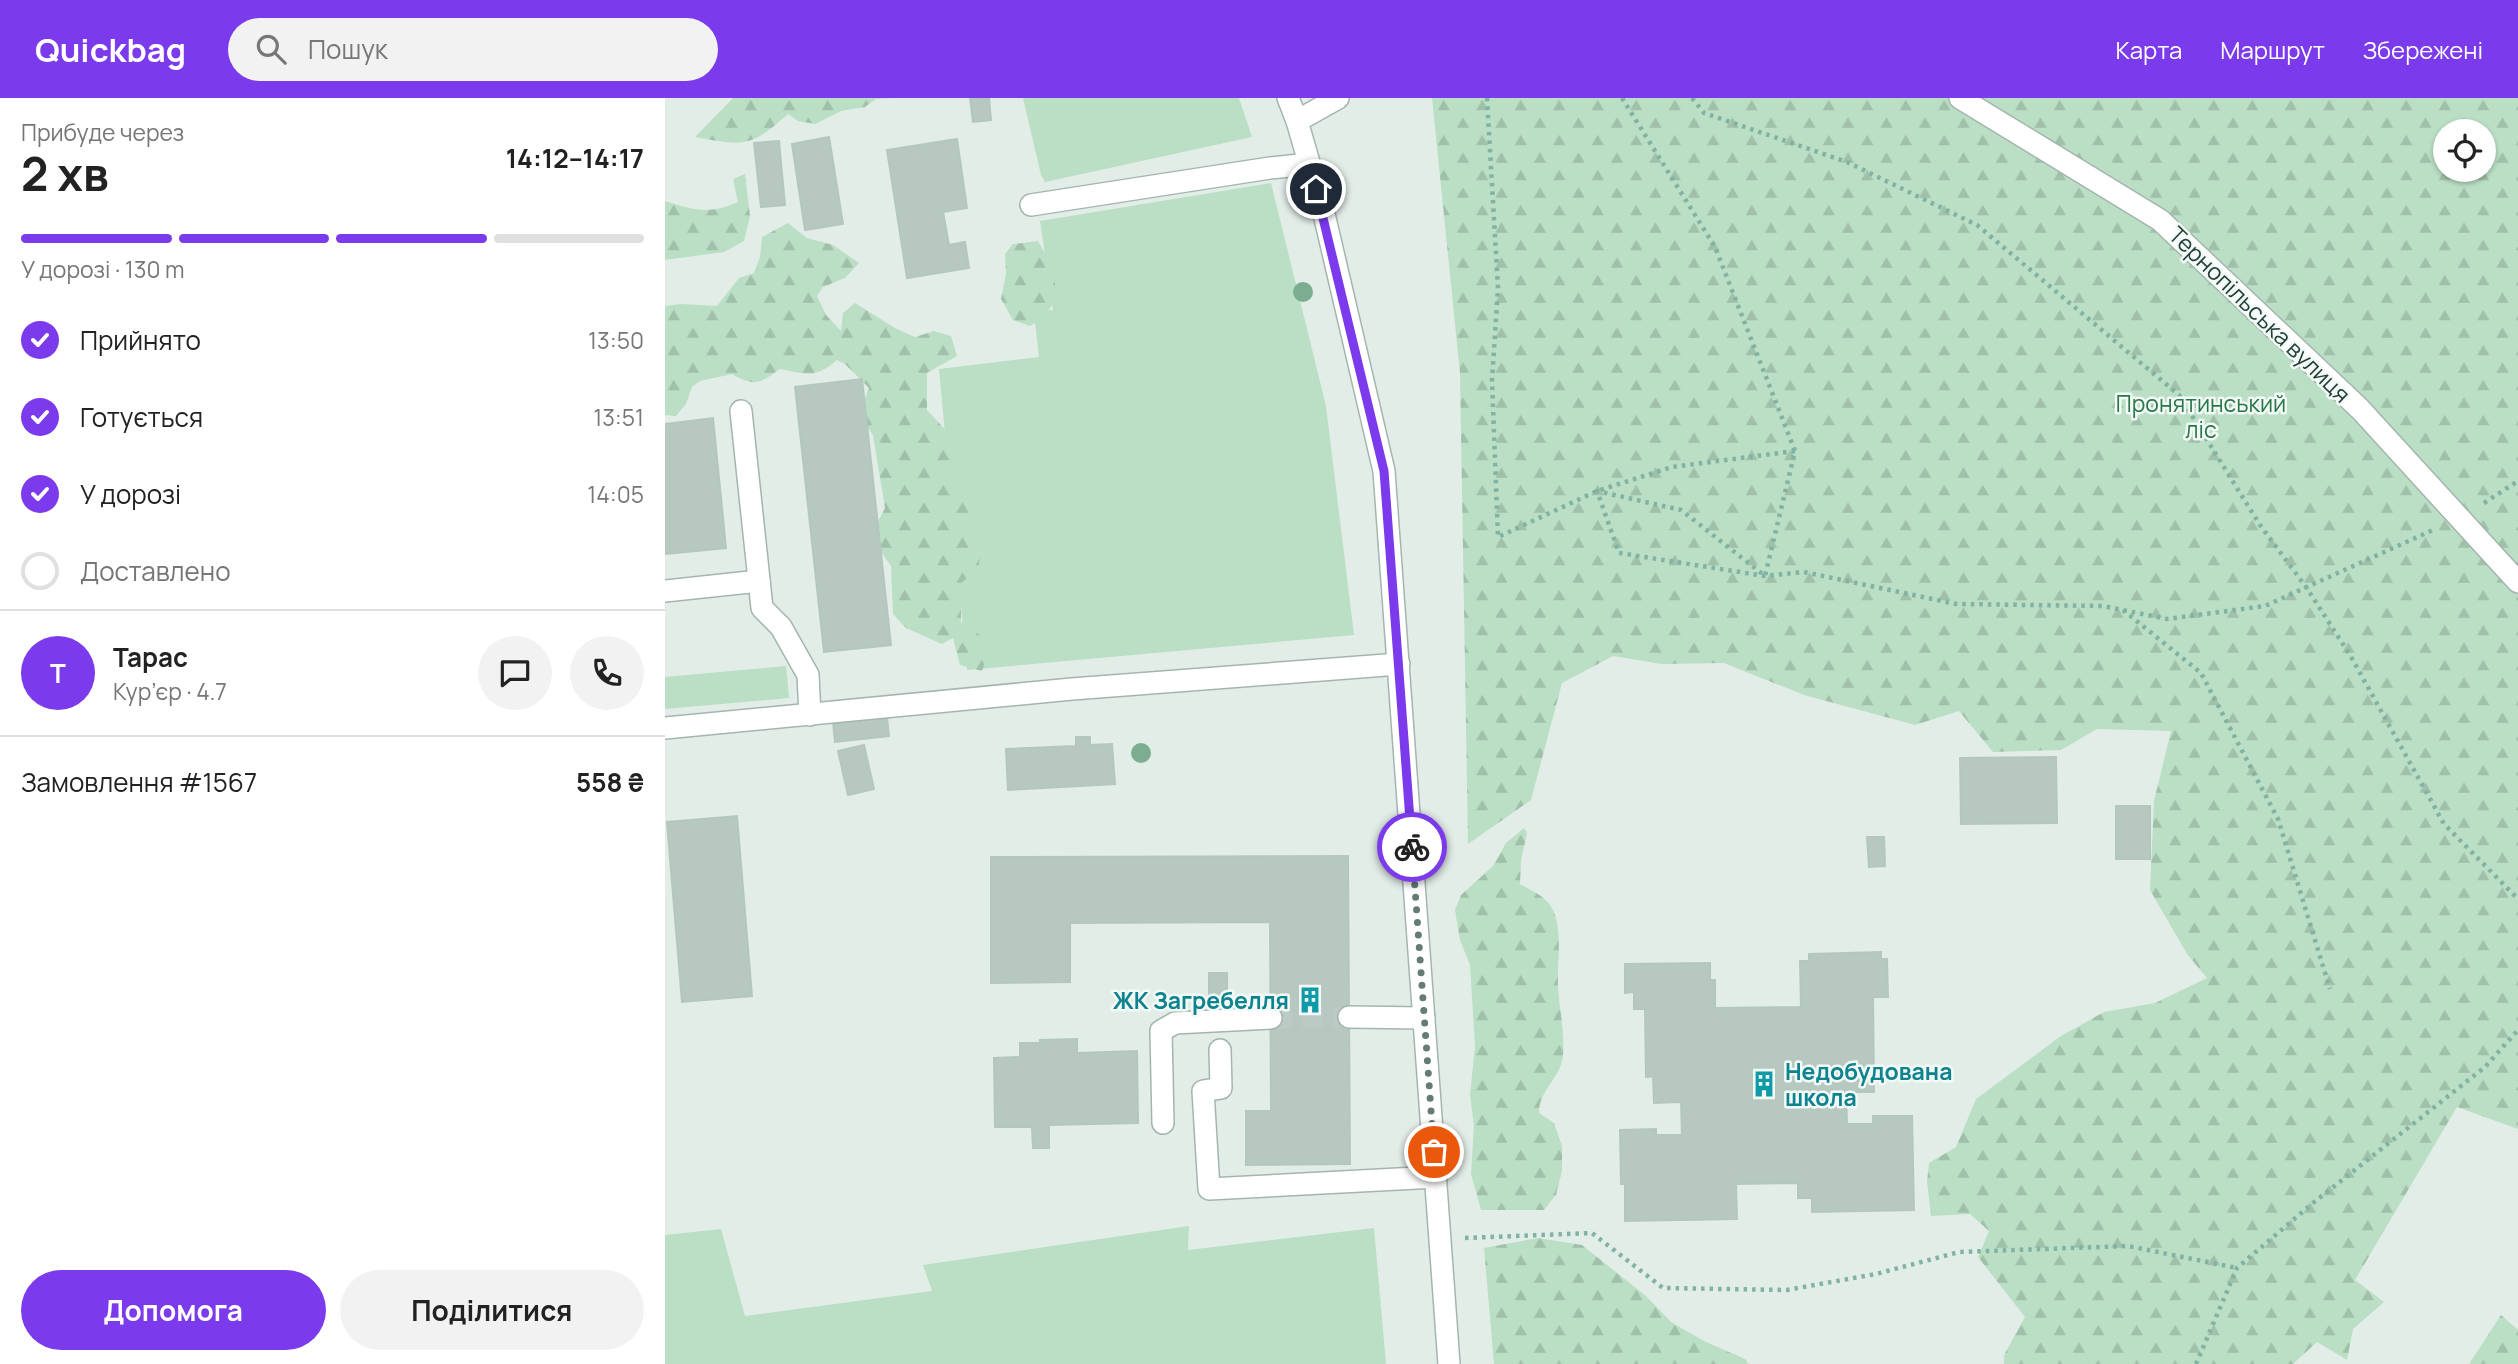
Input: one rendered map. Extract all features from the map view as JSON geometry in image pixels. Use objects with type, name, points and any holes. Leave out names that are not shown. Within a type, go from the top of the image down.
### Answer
[{"type":"street","points":[[1289,98],[1324,214],[1384,471],[1449,1364]]},
{"type":"street","points":[[1297,121],[1338,98]]},
{"type":"street","name":"Тернопільська вулиця","points":[[1960,98],[2160,220],[2360,410],[2518,582]]},
{"type":"street","points":[[1031,205],[1309,164]]},
{"type":"street","points":[[741,411],[762,608],[781,627],[808,675],[810,715]]},
{"type":"street","points":[[665,591],[759,581]]},
{"type":"street","points":[[665,728],[1072,689],[1399,664]]},
{"type":"street","points":[[1349,1017],[1424,1018]]},
{"type":"street","points":[[1163,1123],[1161,1031],[1175,1023],[1271,1018]]},
{"type":"street","points":[[1220,1050],[1221,1088],[1203,1091],[1209,1189],[1436,1177]]},
{"type":"path","points":[[1487,98],[1497,288],[1492,382],[1497,537],[1597,491],[1672,467],[1795,452]]},
{"type":"path","points":[[1622,98],[1714,247],[1795,452],[1765,576]]},
{"type":"path","points":[[1692,98],[1704,113],[1847,162],[1977,225],[2179,395],[2260,525],[2306,587],[2350,655],[2444,824],[2518,899]]},
{"type":"path","points":[[1597,491],[1619,553],[1765,576],[1804,572],[1956,604],[2103,606],[2167,619],[2265,606],[2460,519],[2518,481]]},
{"type":"path","points":[[1597,491],[1681,510],[1765,576]]},
{"type":"path","points":[[2123,610],[2201,673],[2278,819],[2330,989]]},
{"type":"path","points":[[2196,1364],[2237,1268],[2313,1203],[2485,1067],[2518,1030]]},
{"type":"path","points":[[1440,1239],[1592,1233],[1663,1288],[1787,1290],[1876,1274],[1959,1252],[2128,1246],[2237,1268]]},
{"type":"green space","points":[[733,98],[896,98],[876,99],[865,107],[841,111],[815,124],[798,121],[788,114],[755,139],[746,142],[695,137]]},
{"type":"green space","points":[[1023,98],[1239,98],[1252,137],[1045,182]]},
{"type":"green space","name":"Пронятинський ліс","points":[[1432,98],[2518,98],[2518,1129],[2457,1107],[2355,1280],[2384,1302],[2353,1329],[2347,1360],[2317,1342],[2293,1364],[2004,1364],[2004,1355],[2025,1317],[1978,1257],[1989,1231],[1970,1214],[1931,1216],[1927,1181],[1929,1163],[1956,1147],[1976,1099],[2061,1036],[2104,1012],[2155,1003],[2207,978],[2187,954],[2150,890],[2154,801],[2171,731],[2097,729],[2061,750],[1993,752],[1959,711],[1915,725],[1804,695],[1724,663],[1661,664],[1613,656],[1562,683],[1531,800],[1468,844],[1460,373]]},
{"type":"green space","points":[[745,174],[750,216],[744,241],[724,252],[665,260],[665,201],[701,210],[728,206],[738,202],[733,179]]},
{"type":"green space","points":[[1271,183],[1326,406],[1354,635],[967,670],[939,369],[1039,357],[1034,312],[1053,310],[1040,221]]},
{"type":"green space","points":[[788,223],[807,238],[833,245],[859,263],[845,278],[823,287],[817,296],[826,315],[841,331],[843,313],[855,303],[915,337],[934,331],[951,336],[957,356],[927,373],[927,410],[951,436],[951,477],[974,496],[970,532],[981,549],[978,570],[961,583],[961,622],[987,640],[987,656],[982,671],[960,665],[953,638],[942,644],[906,628],[893,614],[891,566],[870,537],[885,508],[873,435],[859,415],[869,388],[845,364],[837,360],[810,374],[780,369],[757,382],[746,381],[732,374],[700,381],[692,387],[686,404],[676,416],[665,415],[665,306],[717,306],[739,278],[754,273],[760,257],[762,237]]},
{"type":"green space","points":[[1038,241],[1054,276],[1055,288],[1050,309],[1030,326],[1013,320],[1001,299],[1006,274],[1005,254],[1013,244]]},
{"type":"green space","points":[[786,666],[789,698],[665,709],[665,677]]},
{"type":"green space","points":[[1524,828],[1527,833],[1521,860],[1520,884],[1547,901],[1553,910],[1558,928],[1558,985],[1563,1055],[1558,1071],[1542,1097],[1539,1113],[1554,1123],[1562,1146],[1562,1171],[1556,1195],[1544,1210],[1481,1210],[1471,1174],[1474,1125],[1470,1095],[1475,1046],[1470,965],[1460,940],[1455,910],[1461,895],[1493,866],[1506,843]]},
{"type":"green space","points":[[1189,1226],[1188,1250],[1374,1228],[1386,1364],[665,1364],[665,1235],[721,1229],[745,1316],[932,1291],[923,1265]]},
{"type":"green space","points":[[1538,1238],[1582,1245],[1646,1296],[1671,1322],[1704,1341],[1745,1359],[1749,1364],[1494,1364],[1484,1248]]},
{"type":"green space","points":[[2501,1315],[2518,1330],[2518,1364],[2469,1364]]},
{"type":"building","points":[[970,98],[989,98],[991,120],[973,122]]},
{"type":"building","points":[[829,137],[843,224],[805,230],[792,144]]},
{"type":"building","points":[[957,139],[967,208],[943,212],[949,245],[965,242],[969,268],[907,278],[887,150]]},
{"type":"building","points":[[779,141],[785,205],[761,207],[754,143]]},
{"type":"building","points":[[862,379],[891,645],[824,652],[795,387]]},
{"type":"building","points":[[713,418],[726,548],[665,554],[665,424]]},
{"type":"building","points":[[887,717],[889,736],[835,742],[833,722]]},
{"type":"building","points":[[1076,737],[1090,737],[1090,745],[1112,744],[1115,784],[1008,790],[1006,749],[1076,746]]},
{"type":"building","points":[[864,745],[874,789],[848,795],[838,751]]},
{"type":"building","points":[[2056,757],[2057,823],[1961,824],[1960,758]]},
{"type":"building","points":[[2116,806],[2150,806],[2150,859],[2116,859]]},
{"type":"building","points":[[737,816],[752,996],[682,1002],[667,822]]},
{"type":"building","points":[[1867,837],[1884,837],[1885,866],[1869,867]]},
{"type":"building","name":"ЖК Загребелля","points":[[1348,856],[1350,1164],[1246,1165],[1246,1111],[1271,1111],[1270,922],[1070,923],[1070,982],[991,983],[991,857]]},
{"type":"building","name":"Недобудована школа","points":[[1881,952],[1881,959],[1887,959],[1888,997],[1873,997],[1874,1092],[1846,1092],[1847,1124],[1873,1124],[1873,1116],[1912,1116],[1914,1210],[1812,1212],[1812,1198],[1798,1198],[1798,1183],[1736,1184],[1737,1219],[1625,1221],[1620,1130],[1656,1129],[1656,1135],[1682,1135],[1681,1102],[1654,1103],[1653,1076],[1646,1077],[1645,1009],[1634,1009],[1634,992],[1625,993],[1625,964],[1710,963],[1710,980],[1715,980],[1715,1008],[1801,1007],[1800,961],[1809,961],[1809,954]]},
{"type":"building","points":[[1209,973],[1227,973],[1227,998],[1209,998]]},
{"type":"building","points":[[1077,1039],[1077,1053],[1137,1051],[1138,1123],[1049,1125],[1049,1148],[1033,1148],[1032,1127],[995,1127],[994,1058],[1020,1057],[1020,1043]]},
{"type":"tunnel","points":[[1271,1018],[1349,1017]]},
{"type":"way so far","points":[[1412,847],[1434,1152]]},
{"type":"place","name":"ЖК Загребелля","points":[[1310,1000]]},
{"type":"place","name":"Недобудована школа","points":[[1764,1084]]},
{"type":"route","points":[[1316,189],[1384,471],[1412,847]]}]
